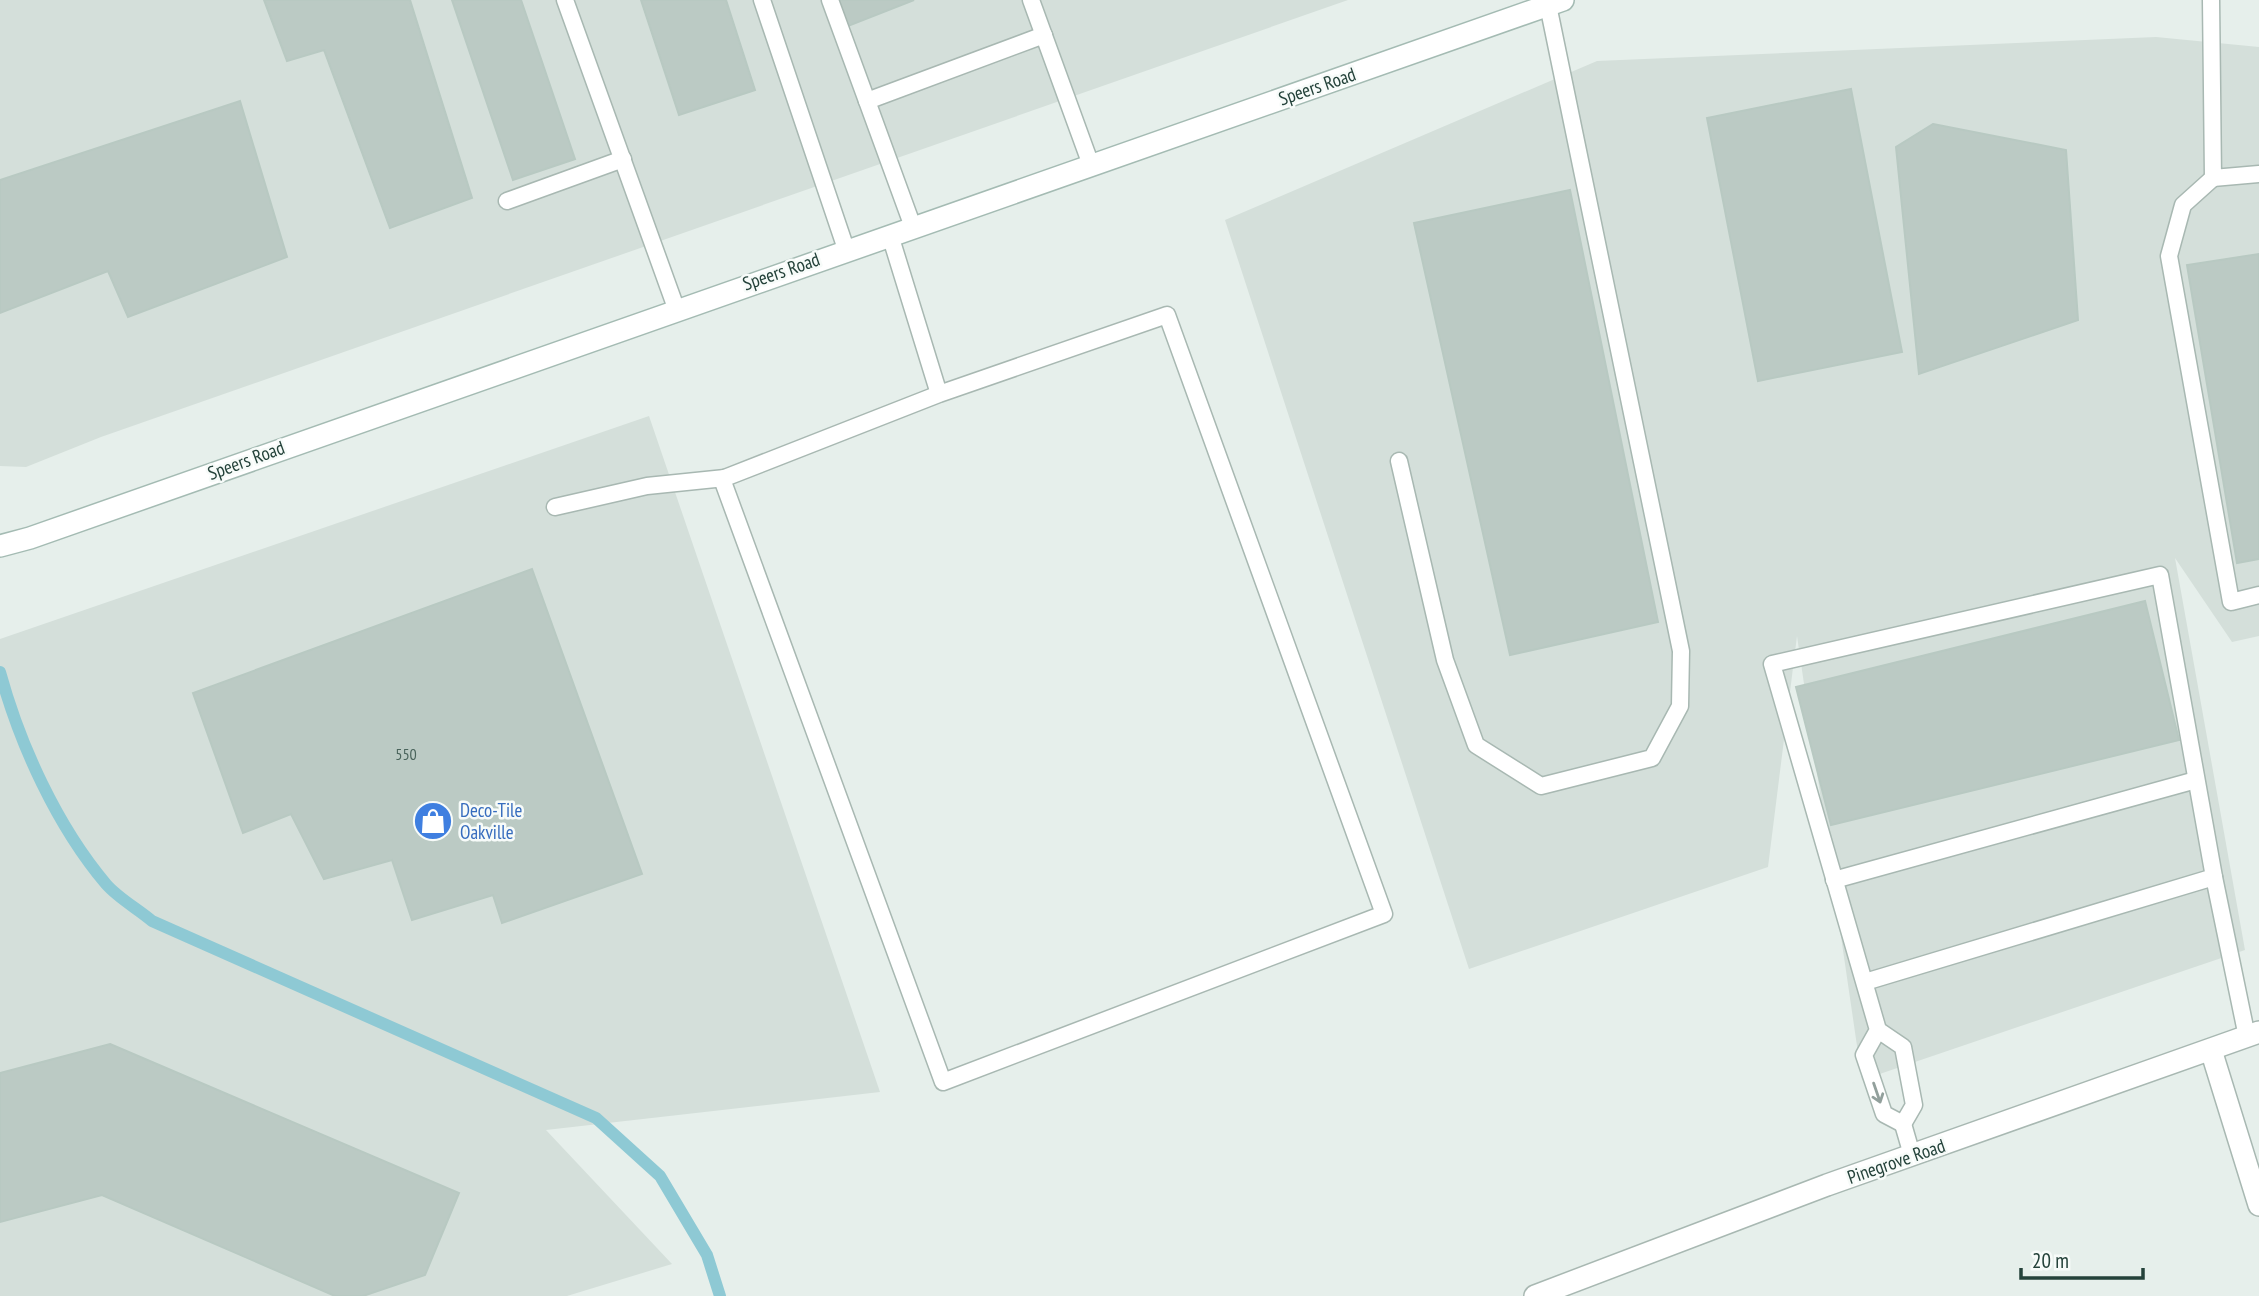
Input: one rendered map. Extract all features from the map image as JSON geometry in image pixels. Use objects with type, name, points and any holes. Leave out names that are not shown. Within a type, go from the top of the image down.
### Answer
[{"type":"main road","name":"Speers Road","points":[[0,546],[30,538],[676,308],[1556,3]]},
{"type":"main road","name":"Pinegrove Road","points":[[1535,1296],[1827,1185],[2253,1034]]},
{"type":"main road","points":[[2211,1050],[2259,1205]]},
{"type":"lane","points":[[565,0],[676,308]]},
{"type":"lane","points":[[762,0],[846,249]]},
{"type":"lane","points":[[830,0],[913,227]]},
{"type":"lane","points":[[1031,0],[1091,164]]},
{"type":"lane","points":[[2211,0],[2213,178]]},
{"type":"lane","points":[[1399,461],[1446,660],[1476,745],[1541,786],[1652,758],[1680,706],[1681,651],[1556,3]]},
{"type":"lane","points":[[867,102],[1044,35]]},
{"type":"lane","points":[[507,201],[623,159]]},
{"type":"lane","points":[[2259,174],[2213,178],[2183,205],[2169,256],[2231,602],[2259,595]]},
{"type":"lane","points":[[890,234],[939,394]]},
{"type":"lane","points":[[555,507],[647,486],[725,478],[939,394],[1167,315],[1384,914],[943,1082],[722,479],[725,478]]},
{"type":"lane","points":[[1903,1124],[1914,1105],[1903,1047],[1878,1030],[1772,664],[2161,575],[2214,877],[2253,1034]]},
{"type":"lane","points":[[1834,880],[2196,780]]},
{"type":"lane","points":[[1865,982],[2214,877]]},
{"type":"lane","points":[[1878,1030],[1864,1055],[1884,1114],[1903,1124],[1912,1155]]},
{"type":"shaded area","points":[[0,0],[1348,0],[101,437],[26,467],[0,466]]},
{"type":"shaded area","points":[[2156,37],[2259,47],[2259,636],[2232,642],[2175,558],[2245,950],[1862,1080],[1797,636],[1768,867],[1469,969],[1225,220],[1597,61]]},
{"type":"shaded area","points":[[649,416],[880,1092],[546,1130],[672,1264],[567,1296],[0,1296],[0,639]]},
{"type":"building","points":[[264,0],[410,0],[472,198],[390,228],[324,50],[287,61]]},
{"type":"building","points":[[452,0],[521,0],[575,159],[513,180]]},
{"type":"building","points":[[641,0],[726,0],[755,90],[679,115]]},
{"type":"building","points":[[838,0],[914,0],[848,26]]},
{"type":"building","points":[[1851,89],[1902,352],[1758,381],[1707,118]]},
{"type":"building","points":[[240,101],[287,257],[128,317],[108,271],[0,313],[0,180]]},
{"type":"building","points":[[1933,124],[2066,150],[2078,320],[1919,374],[1896,147]]},
{"type":"building","points":[[1570,190],[1658,622],[1510,655],[1414,223]]},
{"type":"building","points":[[2259,254],[2259,559],[2237,563],[2187,265]]},
{"type":"building","points":[[532,569],[642,874],[502,923],[493,895],[412,920],[392,860],[324,879],[291,814],[243,833],[193,693]]},
{"type":"building","points":[[2145,601],[2179,740],[1831,825],[1796,687]]},
{"type":"building","points":[[110,1044],[459,1193],[425,1275],[363,1296],[335,1296],[102,1195],[0,1222],[0,1073]]},
{"type":"waterway","points":[[0,672],[29,756],[56,811],[88,861],[116,894],[152,921],[596,1118],[660,1176],[707,1255],[720,1296]]},
{"type":"place","name":"Deco-Tile Oakville","points":[[433,821]]}]
